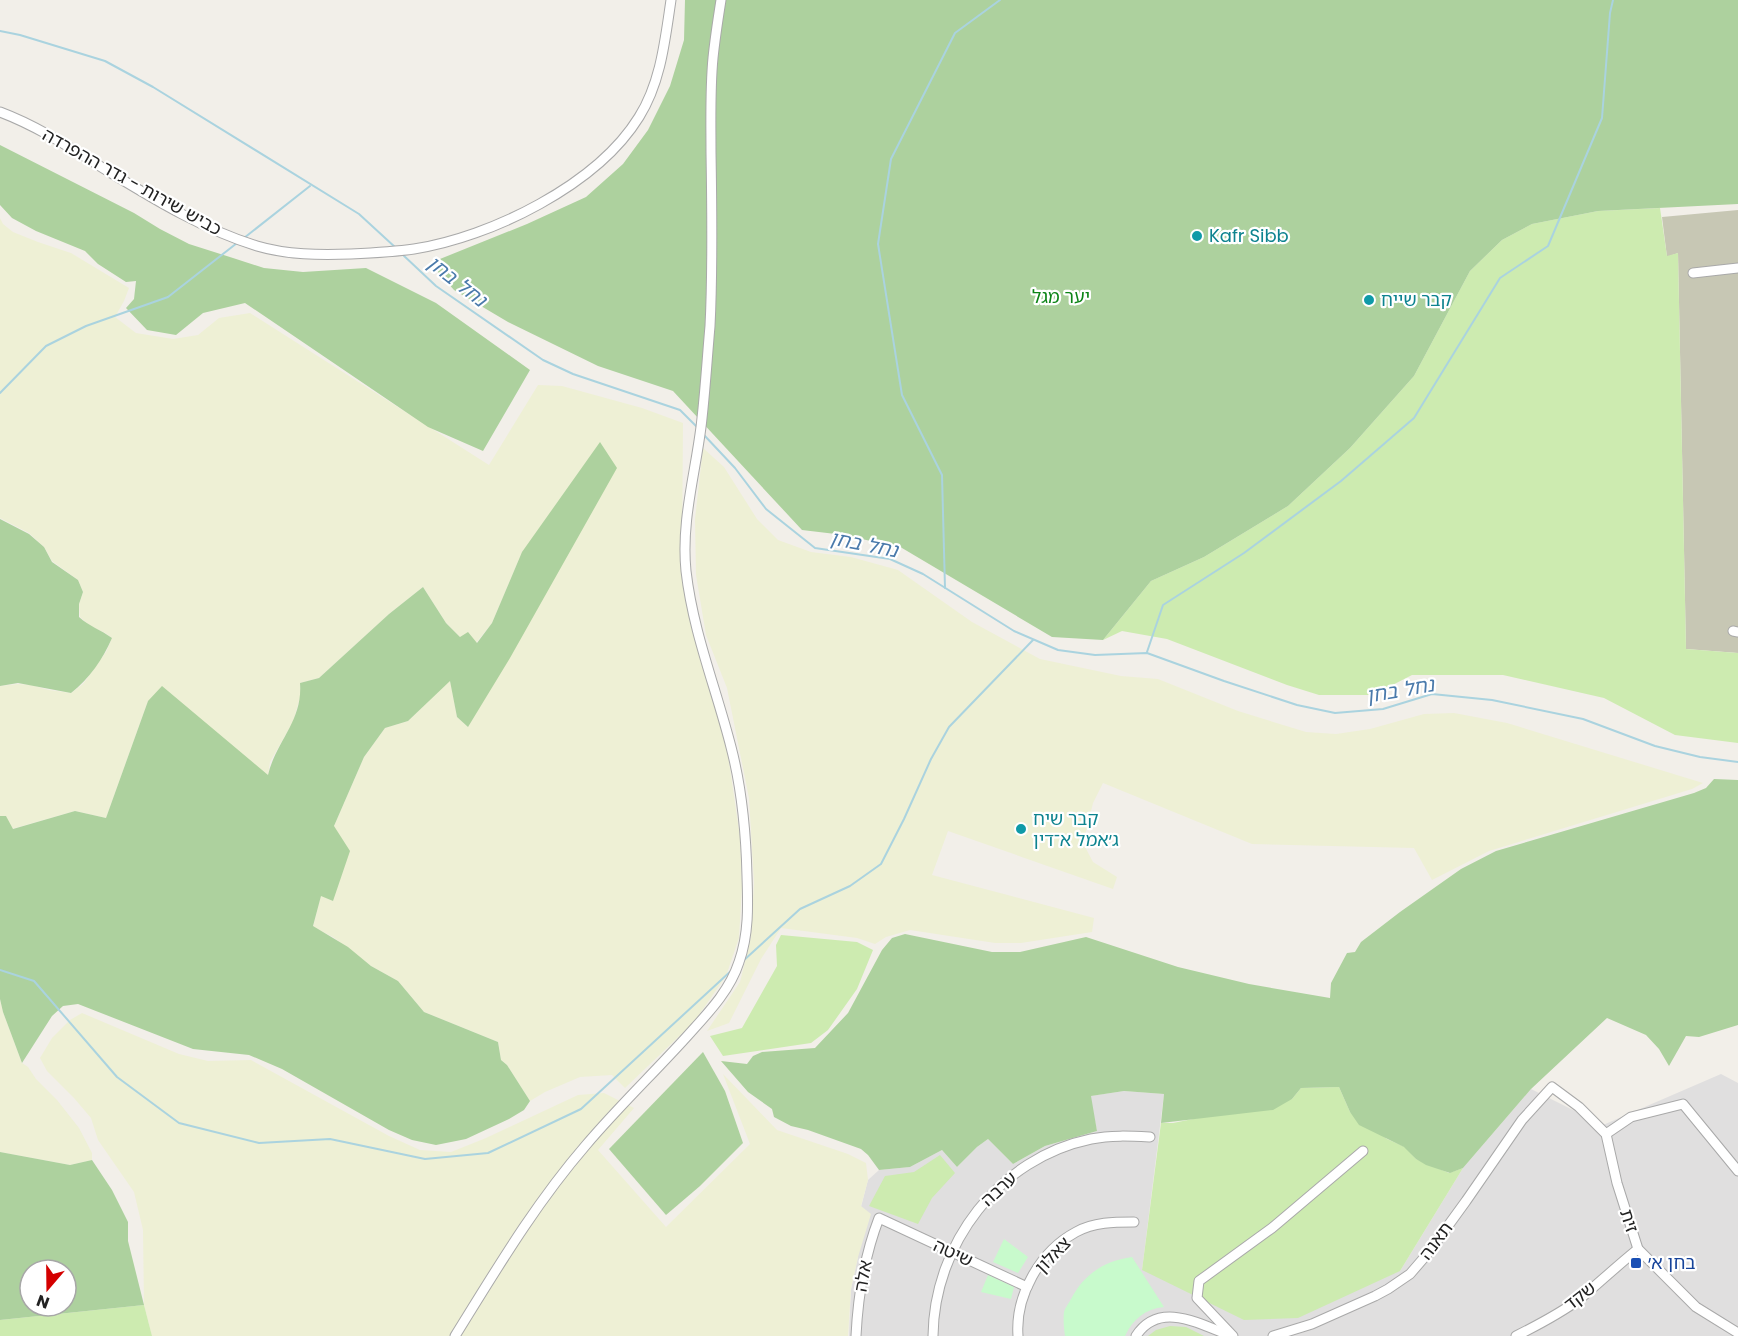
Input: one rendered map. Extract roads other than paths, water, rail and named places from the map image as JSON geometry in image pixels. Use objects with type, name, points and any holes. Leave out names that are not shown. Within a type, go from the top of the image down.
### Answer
[{"type":"street","name":"כביש שירות - גדר ההפרדה","points":[[0,112],[48,133],[112,174],[193,220],[259,247],[310,255],[414,249],[450,241],[505,222],[578,181],[597,166],[639,118],[653,91],[664,48],[671,0]]},
{"type":"street","points":[[455,1336],[544,1197],[587,1144],[718,1001],[740,962],[746,933],[748,903],[746,852],[740,791],[731,746],[694,617],[686,571],[685,541],[689,496],[701,429],[710,324],[713,60],[721,0]]},
{"type":"street","points":[[1694,273],[1738,268]]},
{"type":"street","name":"תאנה","points":[[1273,1336],[1312,1324],[1375,1296],[1410,1274],[1429,1252],[1522,1120],[1552,1086],[1579,1107],[1606,1134]]},
{"type":"street","points":[[1606,1134],[1630,1117],[1683,1104],[1738,1171]]},
{"type":"street","name":"זית","points":[[1606,1134],[1617,1183],[1638,1249],[1696,1307],[1738,1333]]},
{"type":"street","name":"ערבה","points":[[933,1336],[942,1281],[952,1252],[967,1224],[987,1199],[1017,1172],[1059,1148],[1092,1139],[1150,1137]]},
{"type":"street","points":[[1232,1336],[1197,1298],[1199,1281],[1272,1228],[1363,1151]]},
{"type":"street","name":"שיטה","points":[[879,1218],[1028,1287]]},
{"type":"street","name":"אלה","points":[[856,1336],[864,1267],[870,1241],[879,1218]]},
{"type":"street","name":"צאלון","points":[[1018,1336],[1020,1309],[1028,1287],[1033,1275],[1052,1251],[1075,1232],[1101,1223],[1134,1222]]},
{"type":"street","name":"שקד","points":[[1516,1336],[1548,1320],[1579,1299],[1638,1249]]},
{"type":"street","points":[[1136,1336],[1146,1323],[1171,1317],[1192,1321],[1232,1336]]},
{"type":"waterway","points":[[945,588],[942,475],[902,395],[878,244],[891,159],[955,33],[1000,0]]},
{"type":"waterway","points":[[1147,652],[1163,605],[1244,553],[1341,481],[1414,418],[1500,278],[1548,246],[1602,118],[1613,0]]},
{"type":"waterway","name":"נחל בחן","points":[[0,31],[105,61],[153,87],[359,214],[396,248]]},
{"type":"waterway","points":[[244,238],[310,186]]},
{"type":"waterway","points":[[0,393],[46,346],[86,326],[168,297],[237,243]]},
{"type":"waterway","name":"נחל בחן","points":[[402,254],[436,286],[543,360],[573,374],[680,410],[698,428]]},
{"type":"waterway","name":"נחל בחן","points":[[704,435],[735,468],[766,509],[815,548],[890,559],[923,574],[1014,631],[1058,650],[1095,655],[1147,653],[1297,705],[1335,713],[1383,709],[1432,694],[1492,700],[1583,719],[1655,746],[1700,757],[1738,762]]},
{"type":"waterway","points":[[743,961],[800,909],[850,886],[881,864],[931,759],[949,727],[1033,640]]},
{"type":"waterway","points":[[0,970],[34,981],[117,1077],[179,1123],[259,1143],[330,1139],[425,1159],[488,1153],[581,1109],[732,970]]},
{"type":"place","name":"Kafr Sibb","points":[[1197,236]]},
{"type":"place","name":"קבר שייח","points":[[1369,300]]},
{"type":"place","name":"קבר שיח ג׳אמל א־דין","points":[[1021,829]]},
{"type":"place","name":"בחן א׳","points":[[1636,1263]]},
{"type":"park label","name":"יער מגל","points":[[1061,297]]}]
